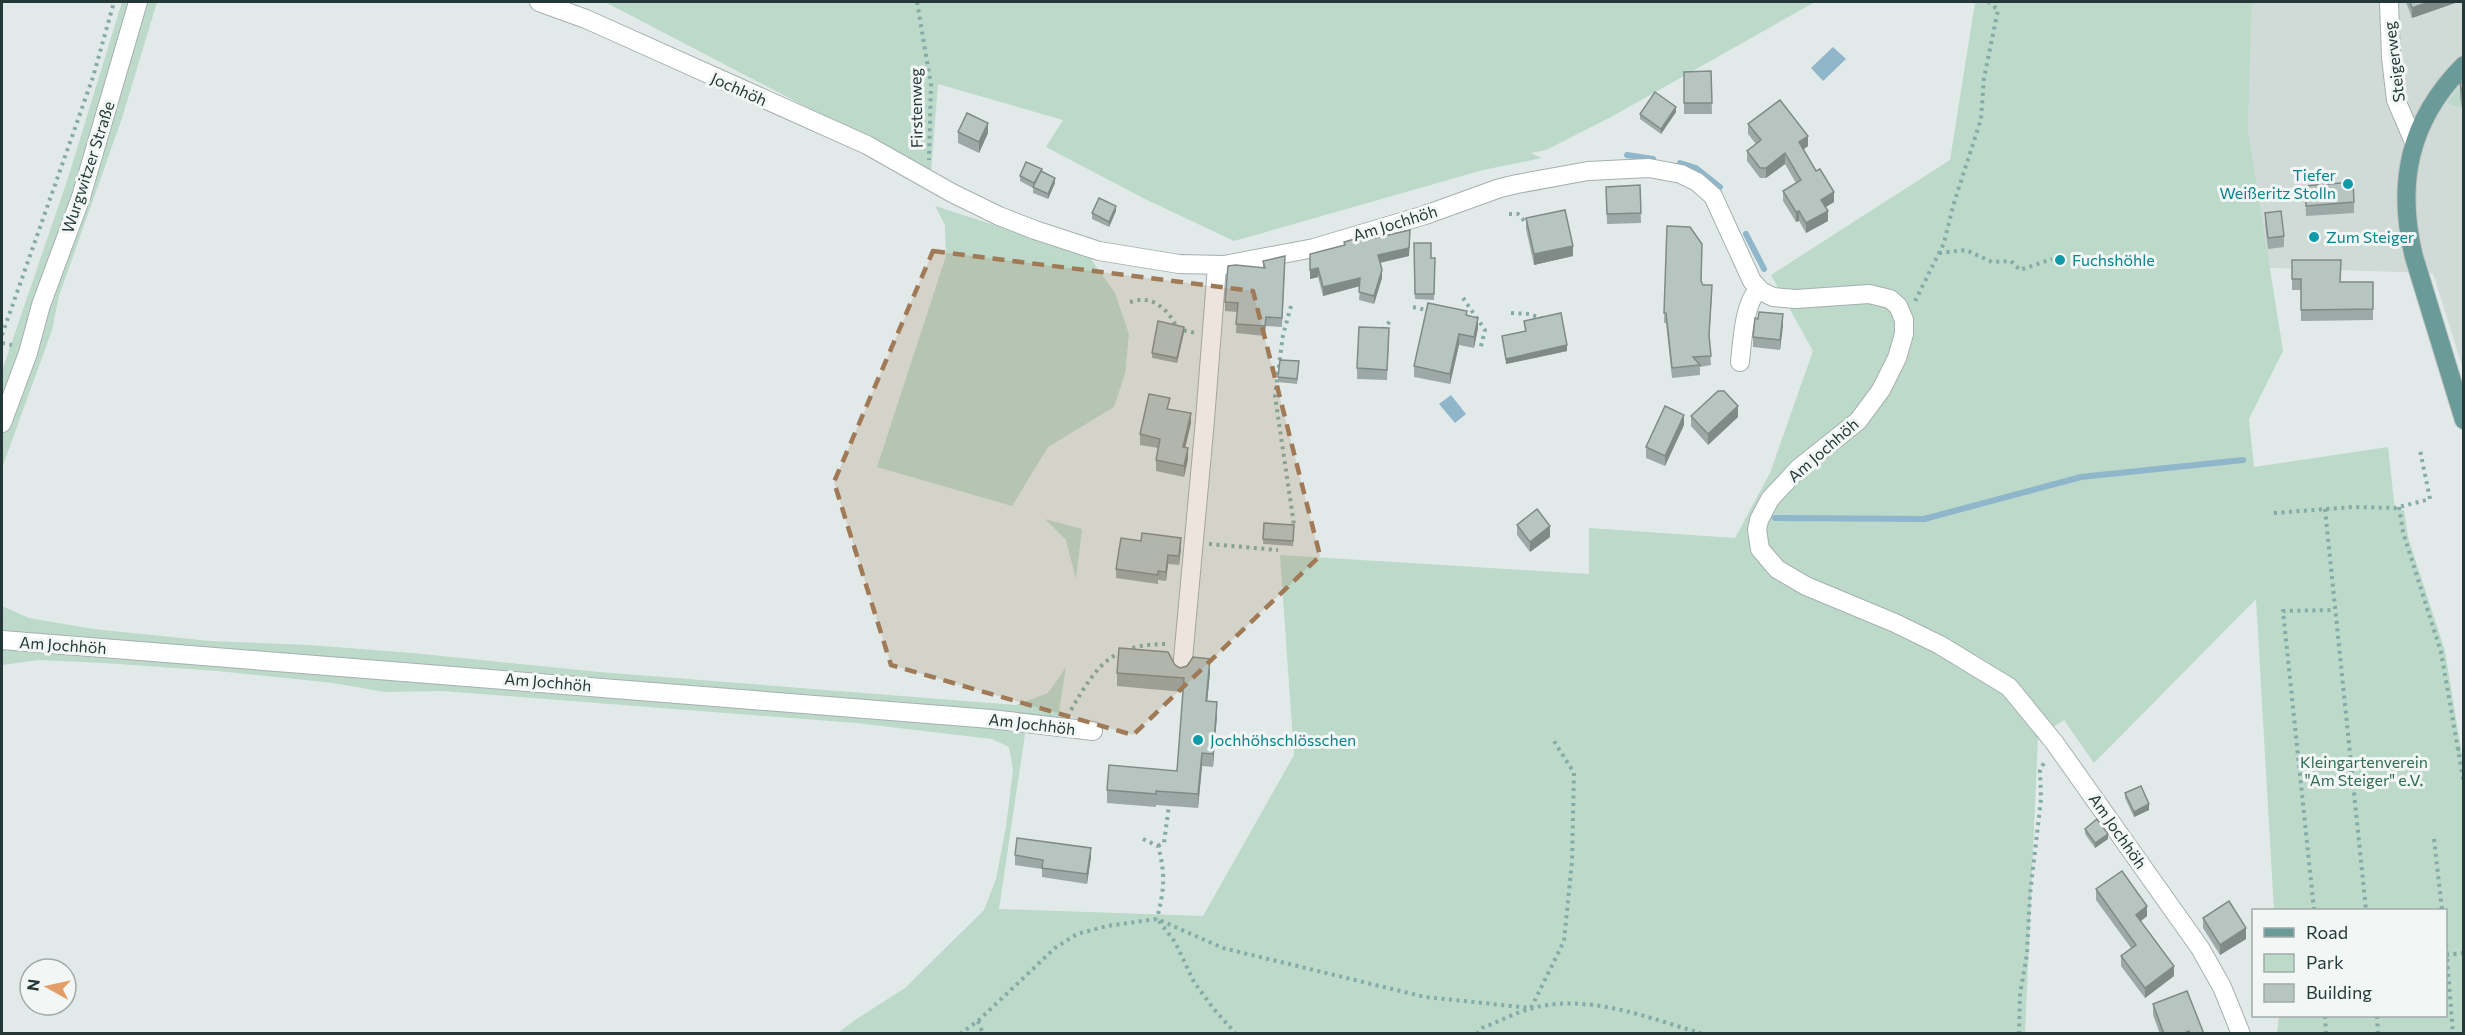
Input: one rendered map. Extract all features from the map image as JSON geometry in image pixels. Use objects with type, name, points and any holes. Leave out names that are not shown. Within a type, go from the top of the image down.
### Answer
[{"type":"main road","points":[[2463,65],[2451,78],[2428,112],[2414,141],[2408,164],[2405,199],[2408,230],[2463,420]]},
{"type":"street","name":"Wurgwitzer Straße","points":[[2,423],[35,330],[41,305],[81,197],[138,2]]},
{"type":"street","name":"Jochhöh","points":[[539,2],[586,19],[867,145],[931,181]]},
{"type":"street","name":"Steigerweg","points":[[2389,2],[2391,58],[2395,90],[2405,122],[2414,141]]},
{"type":"street","name":"Am Jochhöh","points":[[931,181],[999,216],[1099,251],[1179,264],[1217,266],[1314,248],[1425,215],[1500,188],[1588,171],[1649,168],[1681,174],[1697,182],[1713,196],[1752,281],[1759,289]]},
{"type":"street","points":[[1182,670],[1217,266]]},
{"type":"street","points":[[1740,362],[1746,321],[1753,294],[1759,289],[1773,297],[1796,299],[1869,294],[1881,296],[1899,306],[1904,320]]},
{"type":"street","name":"Am Jochhöh","points":[[1904,320],[1904,334],[1897,358],[1871,406],[1858,421],[1798,468],[1770,499],[1758,520],[1760,549],[1777,569],[1806,586],[1895,623],[1940,645],[2008,687],[2054,742],[2200,948],[2222,987],[2241,1034]]},
{"type":"street","name":"Am Jochhöh","points":[[2,640],[991,718],[1093,731]]},
{"type":"path","points":[[2,335],[93,77],[114,2]]},
{"type":"path","name":"Firstenweg","points":[[917,2],[931,85],[929,166],[931,181]]},
{"type":"path","points":[[1904,320],[1944,243],[1953,206],[1981,119],[1984,78],[1998,10],[1989,2]]},
{"type":"path","points":[[1509,214],[1518,214],[1530,228]]},
{"type":"path","points":[[1939,253],[1966,250],[1992,262],[2011,261],[2020,270],[2052,259]]},
{"type":"path","points":[[1462,298],[1485,330],[1480,350]]},
{"type":"path","points":[[1130,302],[1147,299],[1161,307],[1173,318],[1177,329]]},
{"type":"path","points":[[1291,306],[1282,335],[1275,396],[1294,525]]},
{"type":"path","points":[[1413,307],[1439,313]]},
{"type":"path","points":[[1511,313],[1529,314],[1541,318],[1543,322]]},
{"type":"path","points":[[1468,320],[1479,322]]},
{"type":"path","points":[[1376,334],[1386,328],[1389,321]]},
{"type":"path","points":[[2,343],[11,345]]},
{"type":"path","points":[[2274,513],[2353,507],[2399,507],[2430,499],[2420,450]]},
{"type":"path","points":[[2399,507],[2403,532],[2441,652],[2463,784]]},
{"type":"path","points":[[2325,509],[2366,909]]},
{"type":"path","points":[[1200,543],[1278,550]]},
{"type":"path","points":[[2314,909],[2283,610],[2334,610]]},
{"type":"path","points":[[1066,728],[1069,714],[1078,698],[1093,674],[1105,662],[1134,646],[1185,644]]},
{"type":"path","points":[[1477,1034],[1482,1028],[1531,1008],[1564,941],[1572,861],[1574,772],[1554,741]]},
{"type":"path","points":[[2457,749],[2463,749]]},
{"type":"path","points":[[2019,1034],[2020,994],[2027,954],[2030,895],[2041,799],[2040,770]]},
{"type":"path","points":[[1158,846],[1164,843],[1168,805]]},
{"type":"path","points":[[2434,838],[2442,909]]},
{"type":"path","points":[[1143,839],[1158,846]]},
{"type":"path","points":[[1157,919],[1163,896],[1164,870],[1158,846]]},
{"type":"path","points":[[1157,919],[1175,942],[1194,982],[1236,1034]]},
{"type":"path","points":[[960,1034],[978,1022],[1055,948],[1077,934],[1107,926],[1157,919],[1223,948],[1425,997],[1531,1008],[1580,1003],[1646,1017],[1703,1034]]},
{"type":"path","points":[[2447,955],[2463,953]]},
{"type":"path","points":[[2447,966],[2453,1034]]},
{"type":"path","points":[[2325,1017],[2326,1034]]},
{"type":"path","points":[[2377,1017],[2378,1034]]},
{"type":"path","points":[[978,1022],[983,1034]]},
{"type":"highlighted area","points":[[933,251],[1253,291],[1320,556],[1133,735],[891,665],[834,482]]},
{"type":"shaded area","points":[[2252,2],[2463,2],[2463,369],[2433,273],[2269,268],[2248,130]]},
{"type":"green space","points":[[122,2],[157,2],[122,118],[59,296],[52,330],[2,468],[2,371],[68,178]]},
{"type":"green space","points":[[605,2],[1815,2],[1611,117],[1546,150],[1531,153],[1542,158],[1483,170],[1234,241],[1145,199],[1046,147],[1063,120],[938,84],[931,172]]},
{"type":"green space","name":"Kleingartenverein \"Am Steiger\" e.V.","points":[[1971,2],[2252,2],[2248,130],[2283,351],[2249,419],[2254,467],[2388,447],[2395,510],[2404,510],[2408,537],[2445,651],[2463,761],[2463,1033],[2277,1033],[2279,1017],[2447,1017],[2447,909],[2274,909],[2256,599],[2094,763],[2064,720],[2038,737],[2025,1034],[838,1033],[905,988],[984,910],[996,879],[1006,827],[1013,770],[1009,747],[992,739],[856,723],[442,691],[385,692],[333,683],[218,671],[39,660],[2,665],[2,606],[29,618],[93,629],[210,641],[309,645],[412,653],[599,672],[1016,705],[1048,693],[1066,667],[1058,717],[1028,714],[999,909],[1203,916],[1294,755],[1280,555],[1589,574],[1589,528],[1735,538],[1770,473],[1813,351],[1771,275],[1950,160],[1975,3]]},
{"type":"green space","points":[[2463,82],[2460,98],[2463,109],[2447,103]]},
{"type":"green space","points":[[935,206],[1088,255],[1115,293],[1129,334],[1125,374],[1114,407],[1048,447],[1012,506],[877,467],[946,256],[945,225]]},
{"type":"green space","points":[[1045,519],[1082,529],[1076,579],[1066,540]]},
{"type":"water","points":[[1833,47],[1846,59],[1823,81],[1811,68]]},
{"type":"water","points":[[1451,395],[1466,414],[1455,423],[1439,404]]},
{"type":"building","points":[[2410,2],[2429,2],[2412,8]]},
{"type":"building","points":[[1711,71],[1712,103],[1684,103],[1684,72]]},
{"type":"building","points":[[2463,82],[2463,98],[2460,83]]},
{"type":"building","points":[[1655,92],[1676,107],[1661,129],[1640,114]]},
{"type":"building","points":[[1780,100],[1808,136],[1799,142],[1816,171],[1820,169],[1834,192],[1821,200],[1828,211],[1806,223],[1783,191],[1801,180],[1785,153],[1766,168],[1760,168],[1747,151],[1761,140],[1748,124]]},
{"type":"building","points":[[967,113],[988,123],[979,142],[958,132]]},
{"type":"building","points":[[1026,162],[1042,169],[1034,183],[1020,176]]},
{"type":"building","points":[[1041,171],[1055,178],[1048,194],[1033,187]]},
{"type":"building","points":[[2353,182],[2354,202],[2306,206],[2305,186]]},
{"type":"building","points":[[1640,185],[1641,213],[1607,214],[1606,187]]},
{"type":"building","points":[[1099,198],[1116,206],[1109,222],[1092,213]]},
{"type":"building","points":[[1565,210],[1573,246],[1534,254],[1526,218]]},
{"type":"building","points":[[2281,211],[2284,236],[2268,238],[2265,213]]},
{"type":"building","points":[[1667,226],[1690,227],[1702,244],[1701,281],[1703,285],[1712,285],[1709,335],[1711,356],[1693,357],[1700,365],[1672,368],[1666,313],[1664,313]]},
{"type":"building","points":[[1410,230],[1409,248],[1378,255],[1382,270],[1374,296],[1359,292],[1360,278],[1323,287],[1318,268],[1310,270],[1310,254],[1345,245],[1344,242],[1365,236],[1366,240]]},
{"type":"building","points":[[1414,243],[1431,243],[1431,258],[1435,258],[1434,294],[1415,294]]},
{"type":"building","points":[[1285,256],[1282,318],[1266,317],[1265,326],[1236,324],[1238,303],[1225,302],[1228,266],[1265,268],[1263,261]]},
{"type":"building","points":[[2292,260],[2341,260],[2340,282],[2373,282],[2373,309],[2301,310],[2301,279],[2292,279]]},
{"type":"building","points":[[1428,303],[1467,311],[1466,315],[1478,318],[1474,337],[1459,334],[1450,374],[1414,366]]},
{"type":"building","points":[[1759,312],[1783,314],[1780,340],[1753,337],[1755,318],[1758,319]]},
{"type":"building","points":[[1561,313],[1567,345],[1506,359],[1502,336],[1526,331],[1524,321]]},
{"type":"building","points":[[1158,321],[1184,327],[1177,358],[1152,353]]},
{"type":"building","points":[[1359,327],[1389,328],[1387,370],[1357,368]]},
{"type":"building","points":[[1280,360],[1299,361],[1297,379],[1278,377]]},
{"type":"building","points":[[1718,391],[1724,391],[1738,406],[1708,434],[1691,416]]},
{"type":"building","points":[[1149,394],[1170,398],[1167,409],[1191,413],[1183,447],[1188,448],[1184,466],[1156,460],[1160,439],[1140,434]]},
{"type":"building","points":[[1665,406],[1684,415],[1665,456],[1646,447]]},
{"type":"building","points":[[1537,509],[1550,526],[1530,542],[1517,525]]},
{"type":"building","points":[[1264,523],[1294,525],[1293,541],[1263,539]]},
{"type":"building","points":[[1142,533],[1181,538],[1179,556],[1168,555],[1166,572],[1158,571],[1158,575],[1116,569],[1121,538],[1141,541]]},
{"type":"building","points":[[1119,648],[1168,652],[1175,665],[1180,668],[1187,666],[1193,657],[1210,659],[1206,701],[1217,702],[1213,754],[1202,753],[1198,794],[1156,791],[1156,794],[1107,790],[1109,765],[1177,771],[1184,678],[1117,673]]},
{"type":"building","points":[[2141,786],[2149,804],[2134,812],[2125,793]]},
{"type":"building","points":[[2097,819],[2108,834],[2095,843],[2085,829]]},
{"type":"building","points":[[1017,838],[1091,848],[1087,874],[1042,868],[1043,860],[1015,855]]},
{"type":"building","points":[[2122,871],[2147,906],[2136,915],[2174,966],[2145,988],[2121,956],[2136,945],[2096,889]]},
{"type":"building","points":[[2229,901],[2246,928],[2220,945],[2203,918]]},
{"type":"building","points":[[2187,991],[2204,1034],[2190,1034],[2189,1031],[2182,1034],[2164,1034],[2153,1004]]},
{"type":"waterway","points":[[1627,155],[1653,159]]},
{"type":"waterway","points":[[1680,163],[1696,168],[1720,187]]},
{"type":"waterway","points":[[1746,234],[1764,269]]},
{"type":"waterway","points":[[1775,518],[1924,519],[2081,477],[2243,460]]},
{"type":"place","name":"Tiefer Weißeritz Stolln","points":[[2348,184]]},
{"type":"place","name":"Zum Steiger","points":[[2314,237]]},
{"type":"place","name":"Fuchshöhle","points":[[2060,260]]},
{"type":"place","name":"Jochhöhschlösschen","points":[[1198,740]]}]
